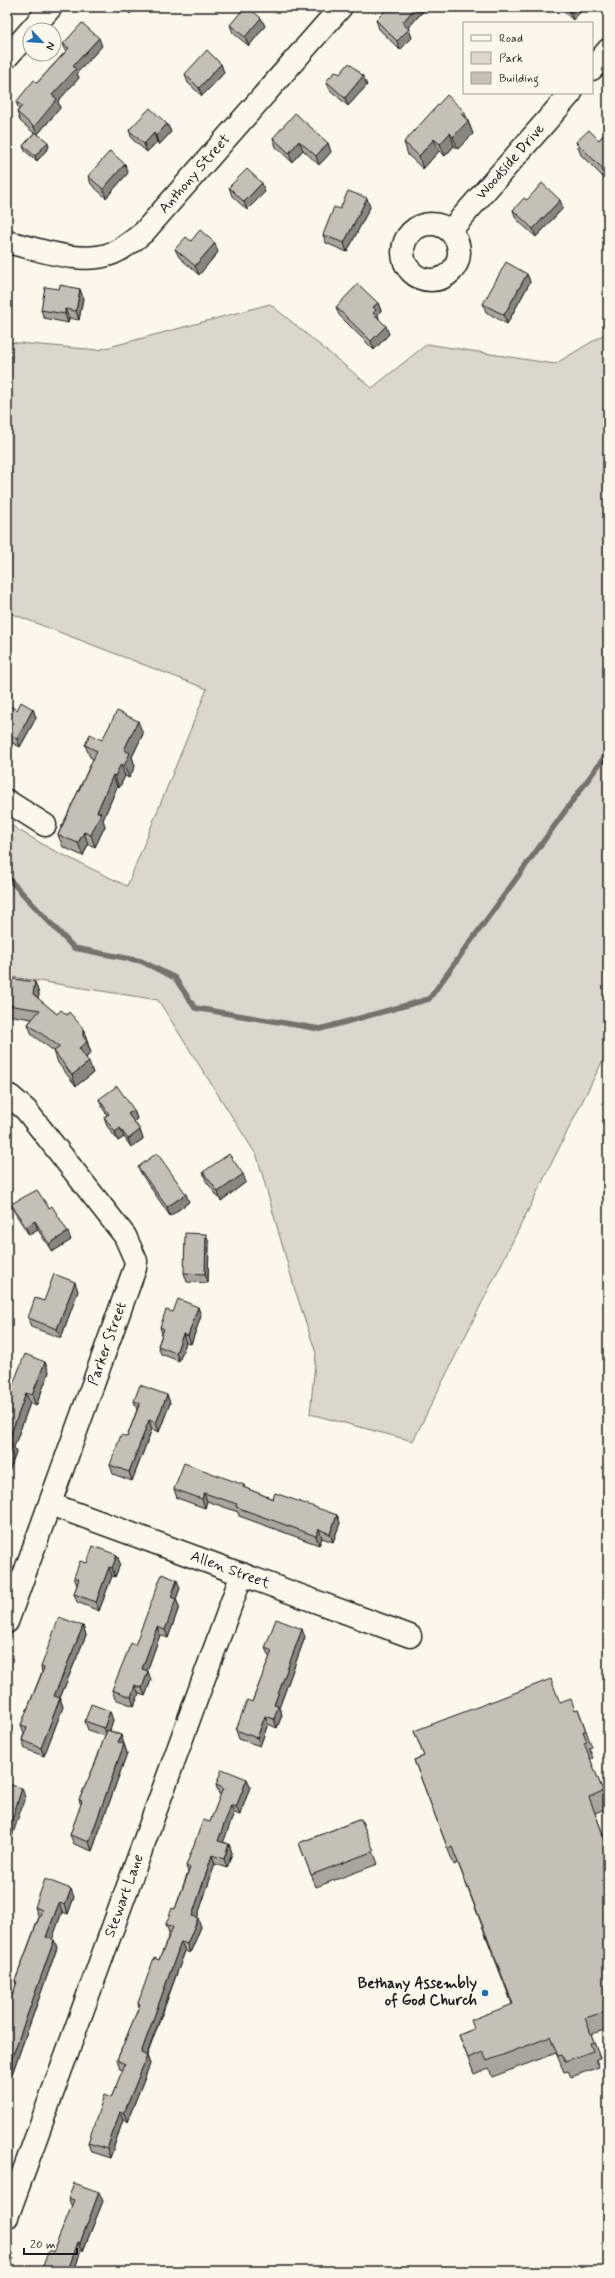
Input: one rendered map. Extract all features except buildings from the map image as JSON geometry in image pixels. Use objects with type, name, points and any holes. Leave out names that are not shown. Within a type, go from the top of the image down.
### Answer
[{"type":"street","points":[[37,22],[51,7]]},
{"type":"street","name":"Anthony Street","points":[[7,242],[80,257],[96,257],[112,253],[125,246],[144,232],[341,7]]},
{"type":"street","points":[[7,57],[22,39]]},
{"type":"street","points":[[593,68],[608,50]]},
{"type":"street","name":"Woodside Drive","points":[[450,231],[570,94]]},
{"type":"street","points":[[7,801],[45,825]]},
{"type":"street","name":"Parker Street","points":[[7,1622],[135,1268],[136,1261],[126,1236],[26,1110],[10,1096]]},
{"type":"street","name":"Allen Street","points":[[50,1504],[410,1636]]},
{"type":"street","name":"Stewart Lane","points":[[7,2217],[242,1574]]},
{"type":"green space","points":[[270,304],[372,388],[427,344],[555,364],[608,332],[608,1050],[413,1441],[310,1414],[316,1353],[295,1290],[257,1156],[158,1000],[7,976],[7,823],[49,848],[127,886],[207,689],[7,612],[7,342],[98,350]]},
{"type":"waterway","points":[[7,877],[74,948],[141,961],[175,978],[195,1008],[320,1029],[429,999],[608,752]]},
{"type":"place","name":"Bethany Assembly of God Church","points":[[485,1993]]}]
